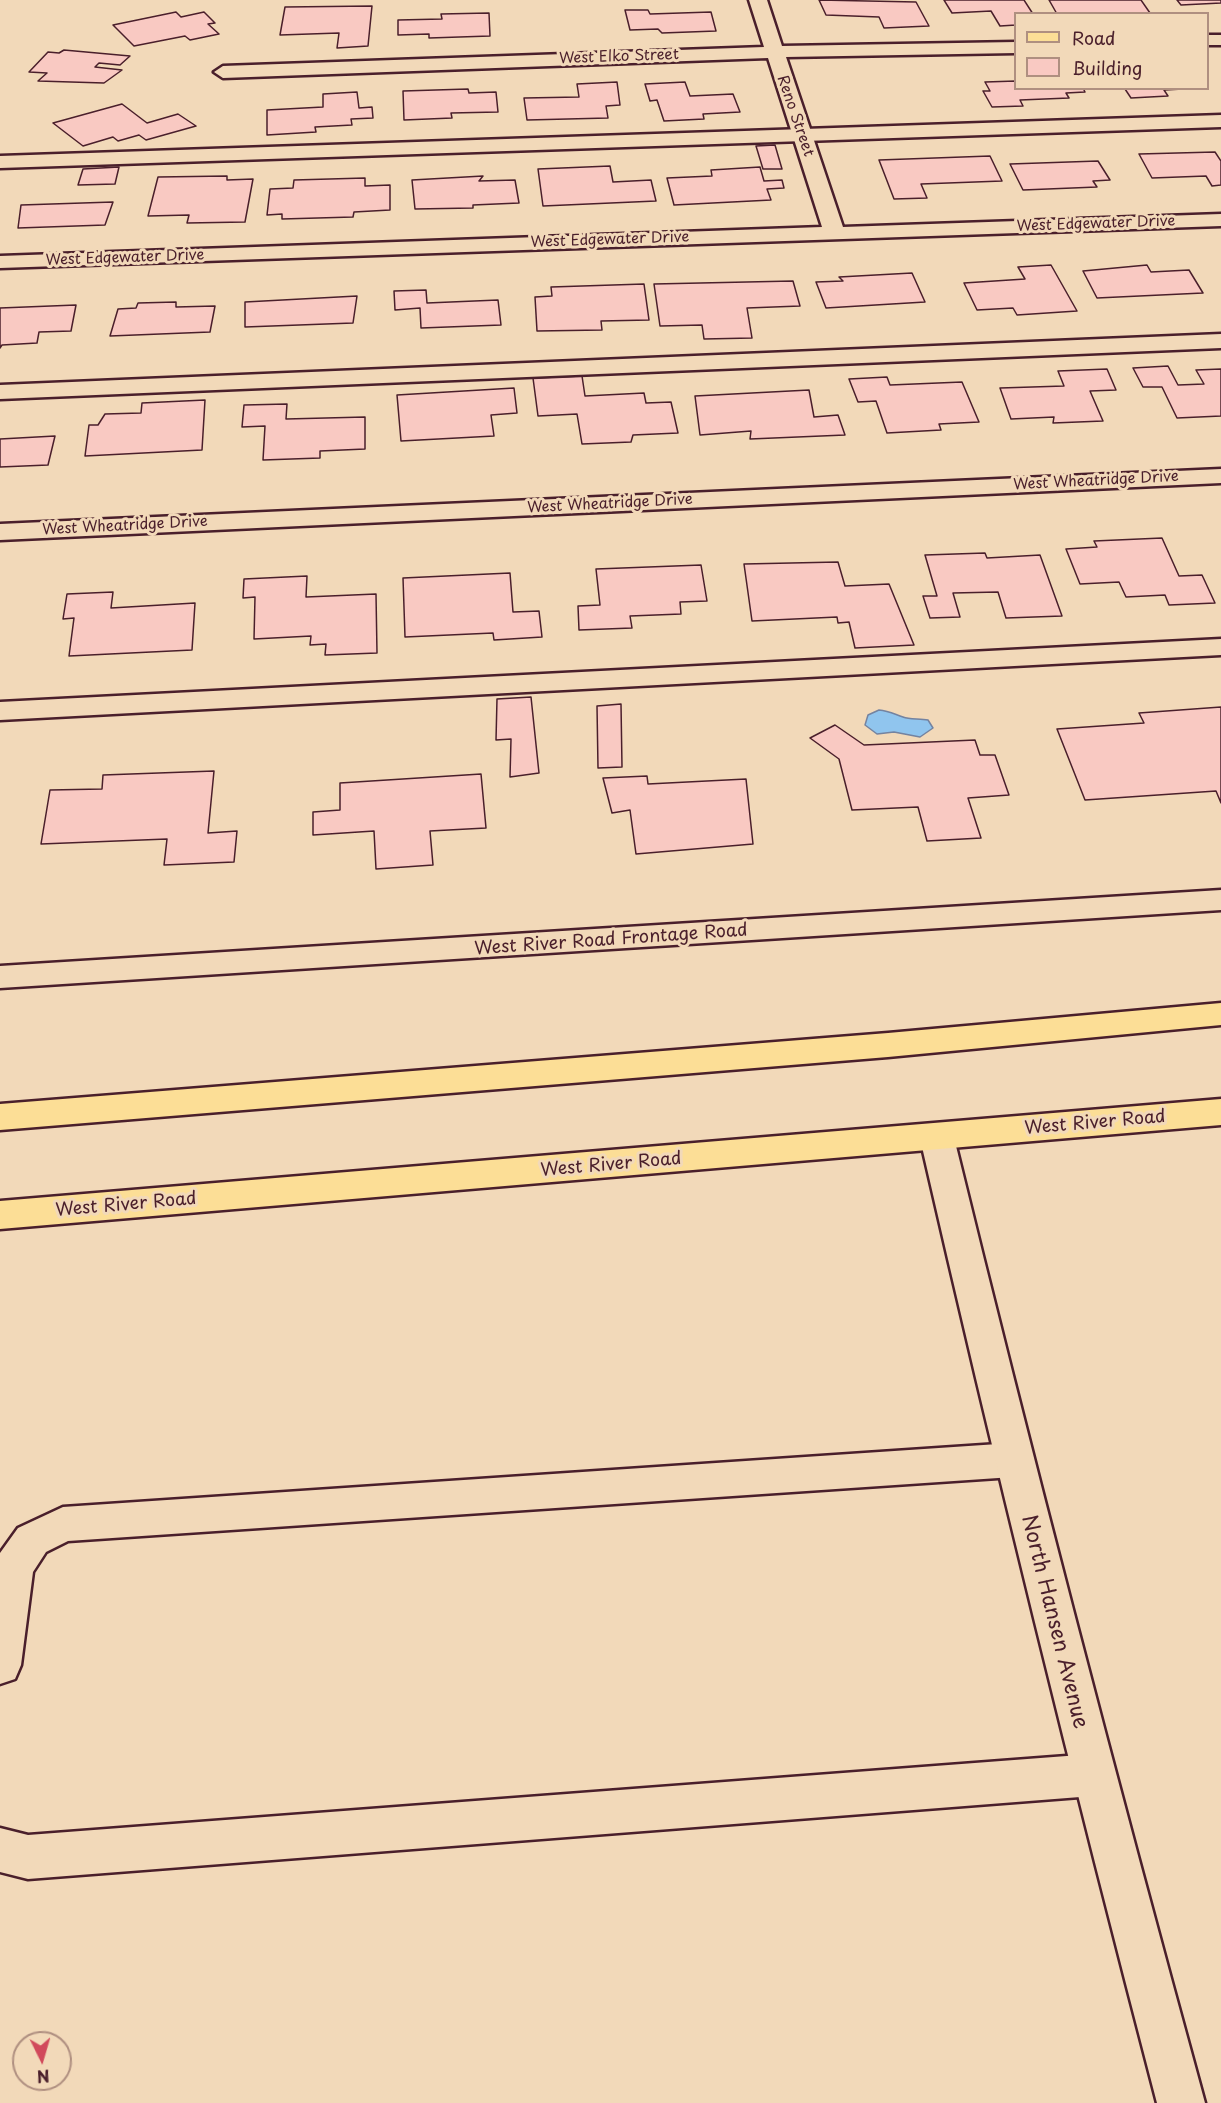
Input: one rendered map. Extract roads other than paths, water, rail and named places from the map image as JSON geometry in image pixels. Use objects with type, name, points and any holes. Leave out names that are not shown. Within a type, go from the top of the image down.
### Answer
[{"type":"main road","points":[[0,1117],[888,1045],[1221,1014]]},
{"type":"main road","name":"West River Road","points":[[0,1215],[937,1138],[1221,1112]]},
{"type":"street","name":"Reno Street","points":[[758,0],[773,52],[834,232]]},
{"type":"street","name":"West Elko Street","points":[[223,72],[773,52],[1014,47]]},
{"type":"street","points":[[0,162],[1221,121]]},
{"type":"street","name":"West Edgewater Drive","points":[[0,262],[1221,220]]},
{"type":"street","points":[[0,392],[1221,341]]},
{"type":"street","name":"West Wheatridge Drive","points":[[0,532],[1221,476]]},
{"type":"street","points":[[0,711],[1221,647]]},
{"type":"street","name":"West River Road Frontage Road","points":[[0,977],[1221,900]]},
{"type":"street","name":"North Hansen Avenue","points":[[937,1138],[1013,1460],[1093,1775],[1181,2103]]},
{"type":"street","points":[[0,1665],[13,1566],[32,1540],[63,1524],[1013,1460]]},
{"type":"street","points":[[0,1850],[28,1857],[1093,1775]]},
{"type":"water","points":[[879,710],[906,718],[928,720],[933,728],[920,737],[894,732],[877,734],[865,725],[868,715]]}]
